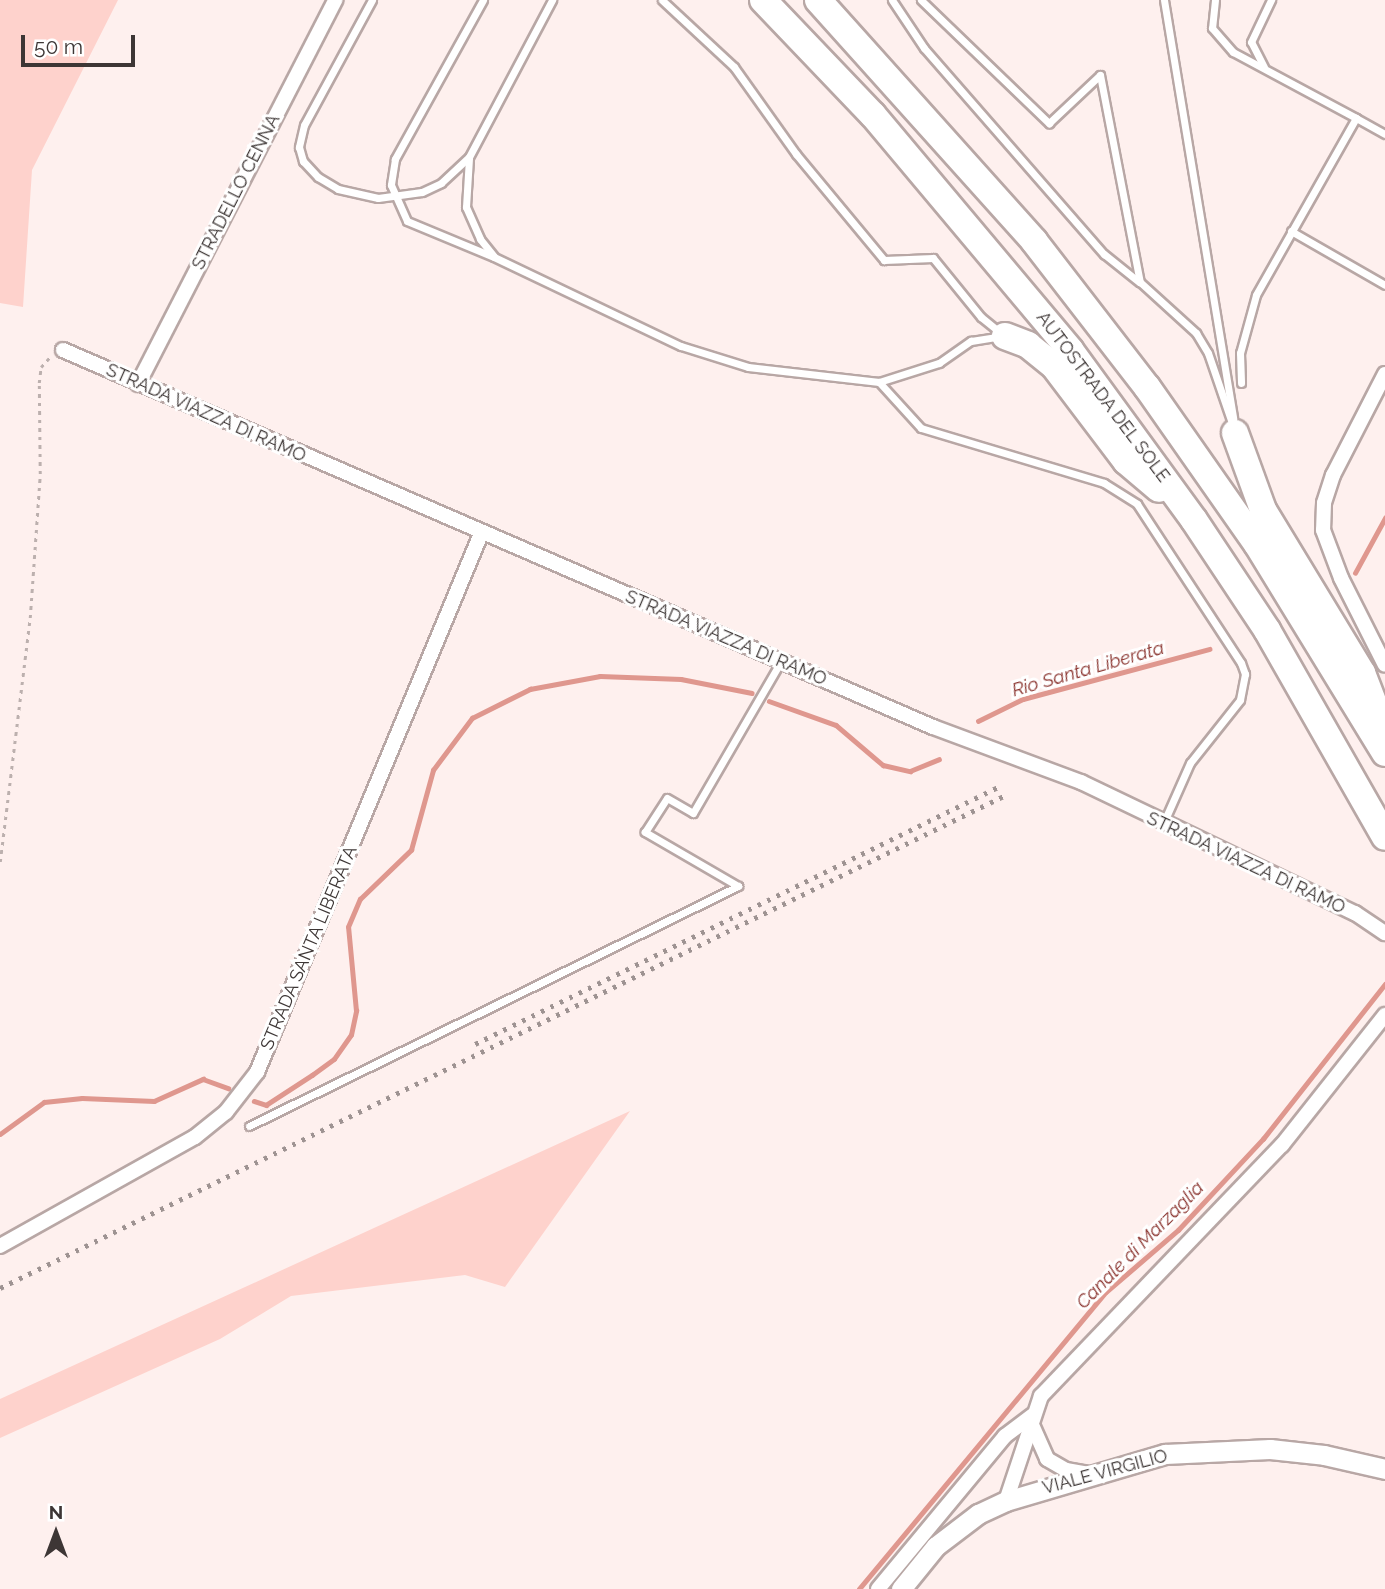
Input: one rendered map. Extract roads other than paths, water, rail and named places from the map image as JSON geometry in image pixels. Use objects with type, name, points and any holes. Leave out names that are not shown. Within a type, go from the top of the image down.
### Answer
[{"type":"highway","name":"AUTOSTRADA DEL SOLE","points":[[763,0],[873,115],[1006,269],[1194,520],[1266,630],[1385,837]]},
{"type":"highway","points":[[818,0],[1034,241],[1147,387],[1256,544],[1385,753]]},
{"type":"highway","points":[[1004,336],[1028,345],[1054,366],[1126,461],[1194,520]]},
{"type":"highway","points":[[1235,433],[1263,510],[1362,673],[1385,731]]},
{"type":"street","name":"STRADELLO CENNA","points":[[138,384],[335,0]]},
{"type":"street","name":"STRADA VIAZZA DI RAMO","points":[[63,350],[481,534],[933,727],[1081,782],[1163,825],[1355,914],[1385,933]]},
{"type":"street","points":[[1385,374],[1349,441],[1324,503],[1328,550],[1385,666]]},
{"type":"street","name":"STRADA SANTA LIBERATA","points":[[0,1246],[195,1137],[226,1112],[257,1072],[481,534]]},
{"type":"street","points":[[1006,1501],[1024,1458],[1032,1416],[1041,1396],[1068,1364],[1282,1145],[1385,1015]]},
{"type":"street","points":[[1032,1416],[1039,1449],[1047,1459],[1066,1470],[1090,1475]]},
{"type":"street","points":[[878,1589],[1005,1437],[1032,1416]]},
{"type":"street","name":"VIALE VIRGILIO","points":[[901,1589],[957,1528],[1006,1501],[1165,1454],[1238,1448],[1324,1455],[1385,1469]]},
{"type":"lane","points":[[372,0],[304,125],[299,147],[311,170],[338,188],[361,196],[395,198],[441,183],[469,157]]},
{"type":"lane","points":[[483,0],[395,159],[395,198],[407,221],[494,257],[681,346],[748,367],[879,382],[939,363],[971,341],[1004,336]]},
{"type":"lane","points":[[494,257],[480,239],[467,207],[465,175],[469,157],[552,0]]},
{"type":"lane","points":[[662,0],[734,67],[796,154],[884,260],[933,258],[981,317],[1004,336]]},
{"type":"lane","points":[[892,0],[924,48],[1104,254],[1140,282],[1196,333],[1208,353],[1235,433]]},
{"type":"lane","points":[[920,0],[1049,123],[1100,75],[1140,282]]},
{"type":"lane","points":[[1164,0],[1228,367],[1235,433]]},
{"type":"lane","points":[[1215,0],[1212,29],[1233,52],[1385,134]]},
{"type":"lane","points":[[1265,67],[1251,42],[1271,0]]},
{"type":"lane","points":[[1241,383],[1240,353],[1256,295],[1356,118]]},
{"type":"lane","points":[[1291,231],[1385,285]]},
{"type":"lane","points":[[879,382],[921,428],[1104,483],[1136,504],[1241,663],[1245,674],[1240,700],[1190,763],[1163,825]]},
{"type":"lane","points":[[249,1126],[738,886],[645,832],[667,798],[693,813],[781,662]]},
{"type":"waterway","name":"Rio Santa Liberata","points":[[1355,573],[1385,518]]},
{"type":"waterway","name":"Rio Santa Liberata","points":[[978,721],[1023,699],[1209,649]]},
{"type":"waterway","name":"Rio Santa Liberata","points":[[254,1101],[266,1105],[312,1075],[334,1059],[351,1035],[356,1011],[348,927],[360,899],[411,850],[433,770],[472,718],[530,689],[600,676],[681,679],[752,693]]},
{"type":"waterway","name":"Rio Santa Liberata","points":[[769,701],[836,725],[883,765],[910,771],[939,759]]},
{"type":"waterway","name":"Canale di Marzaglia","points":[[859,1589],[1106,1292],[1178,1230],[1263,1139],[1385,984]]},
{"type":"waterway","name":"Rio Santa Liberata","points":[[0,1134],[44,1102],[82,1098],[154,1101],[203,1079],[228,1088]]},
{"type":"railway","points":[[475,1044],[1000,786]]},
{"type":"railway","points":[[0,1288],[1006,795]]}]
